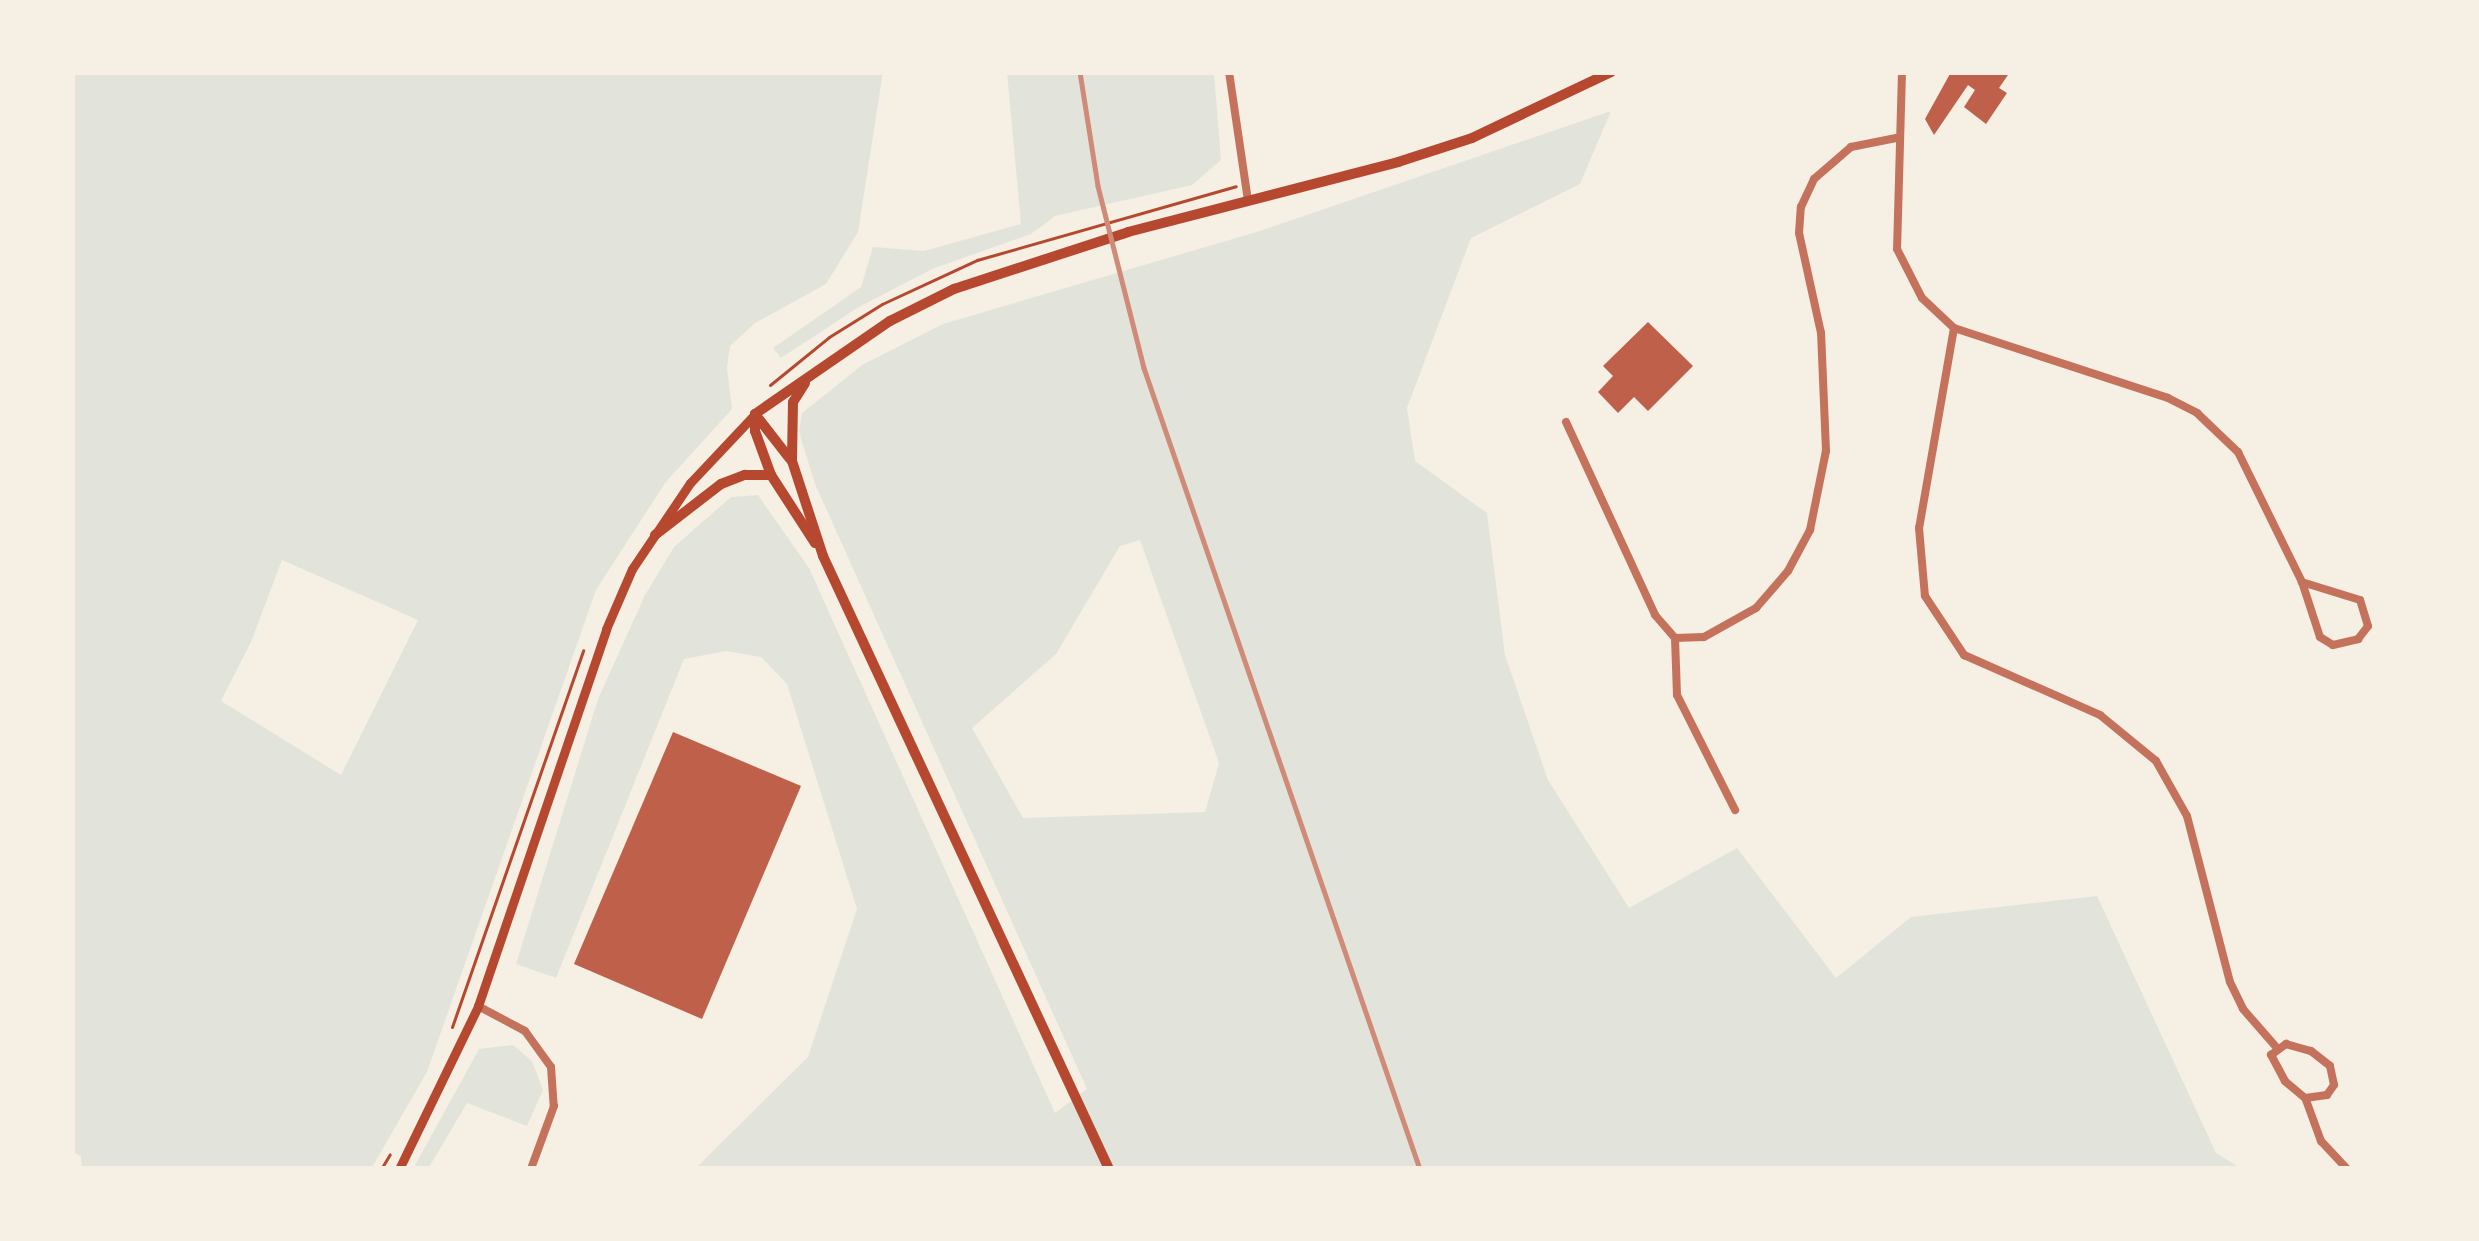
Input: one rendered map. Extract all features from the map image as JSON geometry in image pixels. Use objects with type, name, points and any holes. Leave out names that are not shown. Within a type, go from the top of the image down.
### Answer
[{"type":"main road","points":[[399,1169],[478,1006],[606,629],[632,569],[690,483],[755,414],[890,321],[954,290],[1063,251],[1472,138],[1612,72]]},
{"type":"main road","points":[[824,364],[793,402],[792,461],[823,556],[1109,1169]]},
{"type":"main road","points":[[755,414],[792,461]]},
{"type":"main road","points":[[755,414],[754,431],[771,475],[823,556]]},
{"type":"main road","points":[[655,535],[721,484],[745,475],[771,475]]},
{"type":"street","points":[[1229,72],[1248,200]]},
{"type":"street","points":[[1902,72],[1896,138],[1897,249],[1922,298],[1954,328],[2168,398],[2197,413],[2238,452],[2302,582],[2320,637],[2333,645],[2358,639],[2368,626],[2360,600],[2302,582]]},
{"type":"street","points":[[1675,638],[1704,637],[1756,608],[1788,571],[1810,530],[1826,451],[1826,394],[1821,333],[1799,233],[1801,207],[1814,179],[1851,147],[1896,138]]},
{"type":"street","points":[[1954,328],[1919,528],[1925,596],[1964,655],[2100,715],[2156,761],[2187,816],[2230,982],[2243,1009],[2276,1047]]},
{"type":"street","points":[[1566,422],[1654,615],[1675,638],[1677,695],[1735,810]]},
{"type":"street","points":[[478,1006],[525,1031],[551,1066],[554,1106],[531,1169]]},
{"type":"street","points":[[2276,1047],[2295,1045],[2330,1066],[2334,1085],[2326,1095],[2306,1098]]},
{"type":"street","points":[[2276,1047],[2272,1063],[2306,1098],[2321,1141],[2347,1169]]},
{"type":"path","points":[[766,388],[829,337],[882,304],[977,260],[1243,184]]},
{"type":"path","points":[[445,1042],[587,640]]},
{"type":"path","points":[[381,1169],[391,1152]]},
{"type":"shaded area","points":[[72,72],[883,72],[858,232],[826,284],[755,323],[730,346],[727,368],[732,409],[665,483],[596,590],[427,1072],[371,1169],[82,1169],[81,1156],[72,1152]],"holes":[[[282,560],[418,620],[341,775],[221,701],[251,642]]]},
{"type":"shaded area","points":[[1007,72],[1214,72],[1221,160],[1192,185],[1055,216],[1031,234],[932,269],[859,307],[781,358],[773,348],[861,287],[873,247],[924,251],[1021,224]]},
{"type":"shaded area","points":[[1611,111],[1580,184],[1471,238],[1407,408],[1415,461],[1487,513],[1505,655],[1548,780],[1629,908],[1737,848],[1836,978],[1911,917],[2097,896],[2216,1153],[2242,1169],[695,1169],[808,1057],[857,909],[787,684],[761,657],[726,651],[684,659],[556,978],[516,964],[598,699],[645,595],[674,547],[731,497],[758,495],[809,568],[1055,1113],[1087,1089],[815,484],[799,432],[802,413],[862,365],[943,324],[1260,231]],"holes":[[[1140,540],[1219,763],[1205,812],[1023,818],[972,728],[1056,654],[1120,546]]]},
{"type":"shaded area","points":[[513,1045],[532,1061],[543,1090],[527,1126],[467,1103],[428,1169],[413,1169],[479,1049]]},
{"type":"building","points":[[1951,72],[2010,72],[1999,88],[2007,93],[1986,124],[1964,107],[1975,90],[1968,85],[1934,135],[1925,119]]},
{"type":"building","points":[[1648,322],[1693,366],[1648,411],[1634,397],[1618,413],[1598,392],[1613,376],[1603,366]]},
{"type":"building","points":[[673,732],[801,786],[702,1019],[574,964]]},
{"type":"railway","points":[[1080,72],[1098,186],[1144,368],[1420,1169]]}]
